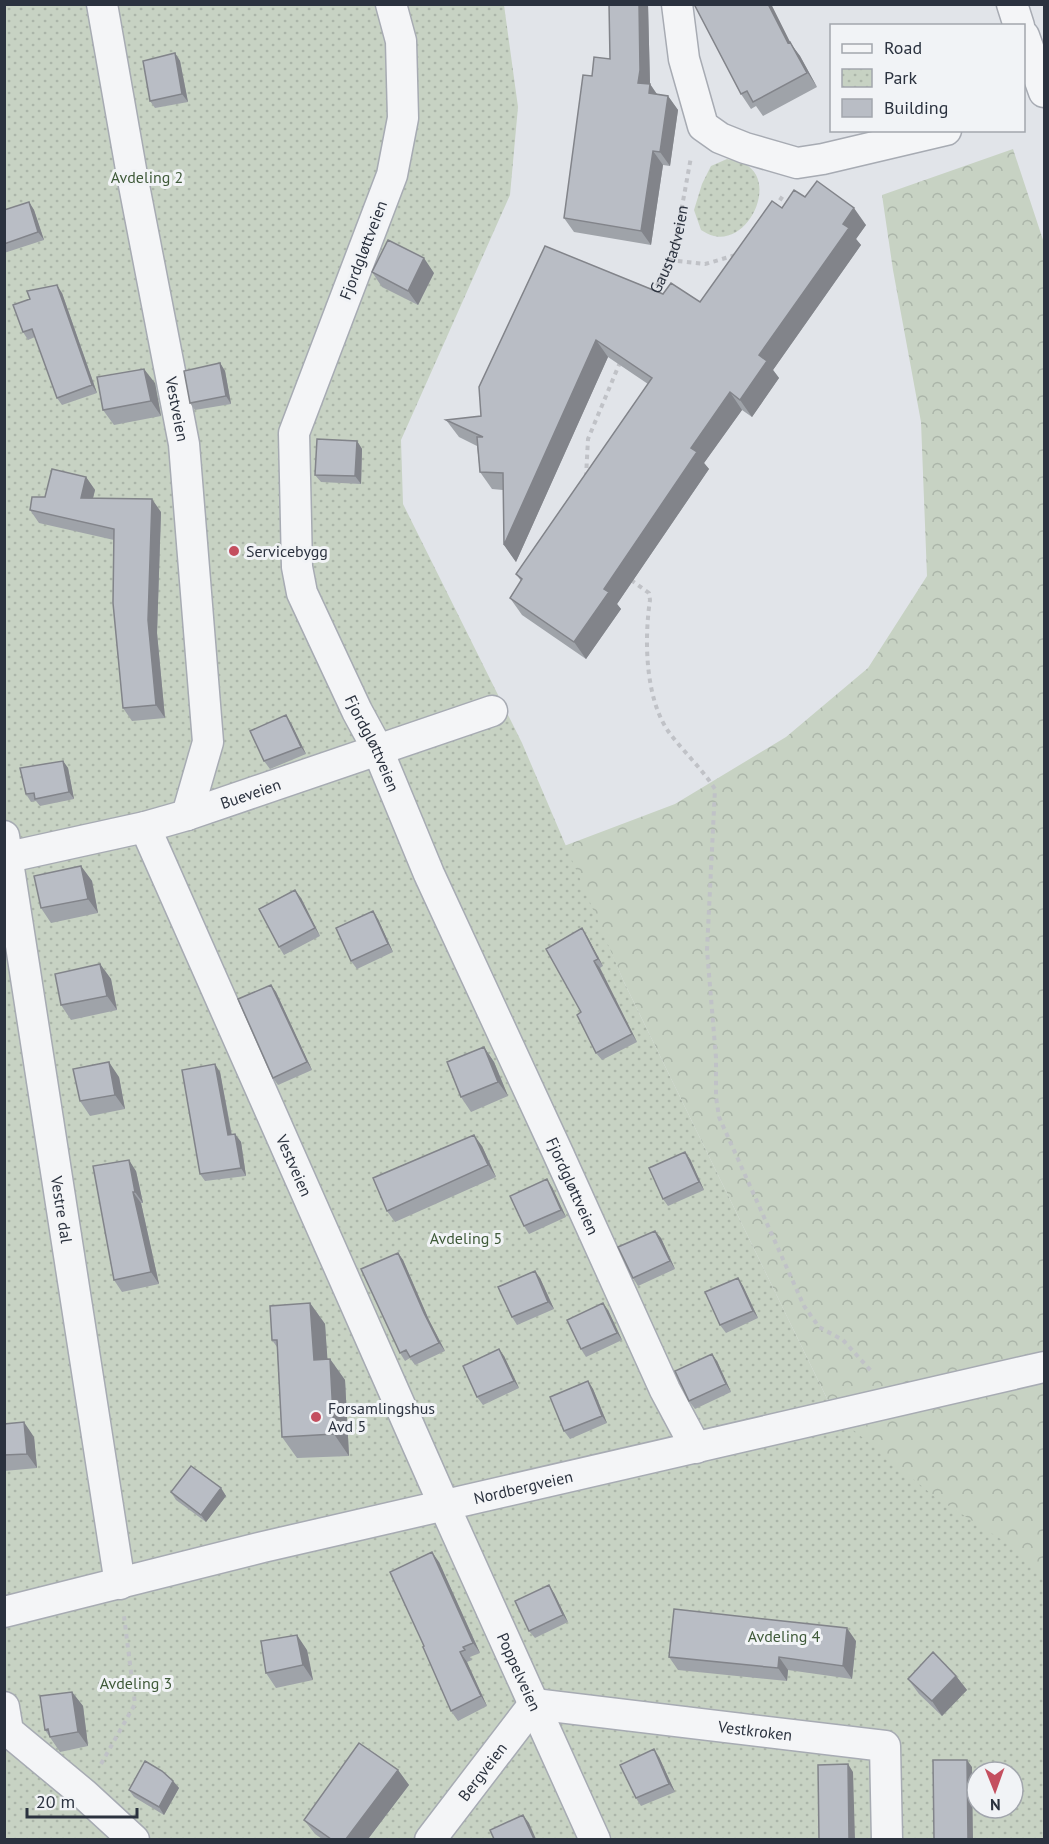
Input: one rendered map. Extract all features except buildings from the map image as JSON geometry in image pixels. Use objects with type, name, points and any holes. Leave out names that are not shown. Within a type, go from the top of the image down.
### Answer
[{"type":"street","name":"Vestveien","points":[[102,4],[132,175],[184,444],[208,742],[186,815]]},
{"type":"street","name":"Fjordgløttveien","points":[[391,4],[401,41],[403,118],[392,175],[294,433],[297,567],[302,593],[357,711],[377,748],[429,874],[665,1390],[696,1448]]},
{"type":"street","points":[[677,4],[684,59],[703,126],[720,138],[797,163],[938,132]]},
{"type":"street","points":[[1012,4],[1018,24]]},
{"type":"street","points":[[1025,41],[1044,92]]},
{"type":"street","points":[[1025,104],[1044,98]]},
{"type":"street","name":"Bueveien","points":[[6,851],[145,827],[492,711]]},
{"type":"street","name":"Vestveien","points":[[145,827],[444,1505]]},
{"type":"street","name":"Vestre dal","points":[[6,851],[120,1584]]},
{"type":"street","name":"Nordbergveien","points":[[4,1612],[263,1547],[1044,1367]]},
{"type":"street","name":"Poppelveien","points":[[444,1505],[595,1839]]},
{"type":"street","name":"Bergveien","points":[[430,1839],[534,1704]]},
{"type":"street","name":"Vestkroken","points":[[534,1704],[885,1746],[887,1839]]},
{"type":"street","points":[[4,1707],[8,1731],[134,1839]]},
{"type":"path","name":"Gaustadveien","points":[[649,301],[676,240],[689,161],[703,126]]},
{"type":"path","points":[[773,210],[784,193],[797,163]]},
{"type":"path","points":[[669,260],[705,264],[732,257],[742,250]]},
{"type":"path","points":[[586,485],[588,439],[625,353]]},
{"type":"path","points":[[630,579],[649,593],[647,642],[650,675],[658,711],[669,733],[715,789],[707,950],[719,1117],[804,1306],[819,1327],[843,1340],[875,1376],[892,1402]]},
{"type":"path","points":[[84,1794],[135,1704],[120,1584]]},
{"type":"green space","points":[[5,5],[504,5],[518,107],[510,195],[401,440],[403,504],[522,743],[624,982],[835,1415],[935,1497],[1024,1554],[1044,1581],[1044,1839],[5,1840]]},
{"type":"green space","points":[[1013,149],[1044,243],[1044,1623],[835,1415],[624,982],[564,846],[675,804],[786,737],[868,668],[927,576],[921,422],[893,270],[882,195]]},
{"type":"green space","points":[[727,159],[745,164],[755,173],[759,184],[759,197],[755,210],[738,231],[727,236],[714,236],[701,230],[694,210],[702,184],[711,166]]},
{"type":"place","name":"Servicebygg","points":[[234,551]]},
{"type":"place","name":"Forsamlingshus Avd 5","points":[[316,1417]]},
{"type":"park label","name":"Avdeling 2","points":[[147,177]]},
{"type":"park label","name":"Avdeling 5","points":[[466,1238]]},
{"type":"park label","name":"Avdeling 4","points":[[784,1636]]},
{"type":"park label","name":"Avdeling 3","points":[[136,1683]]}]
